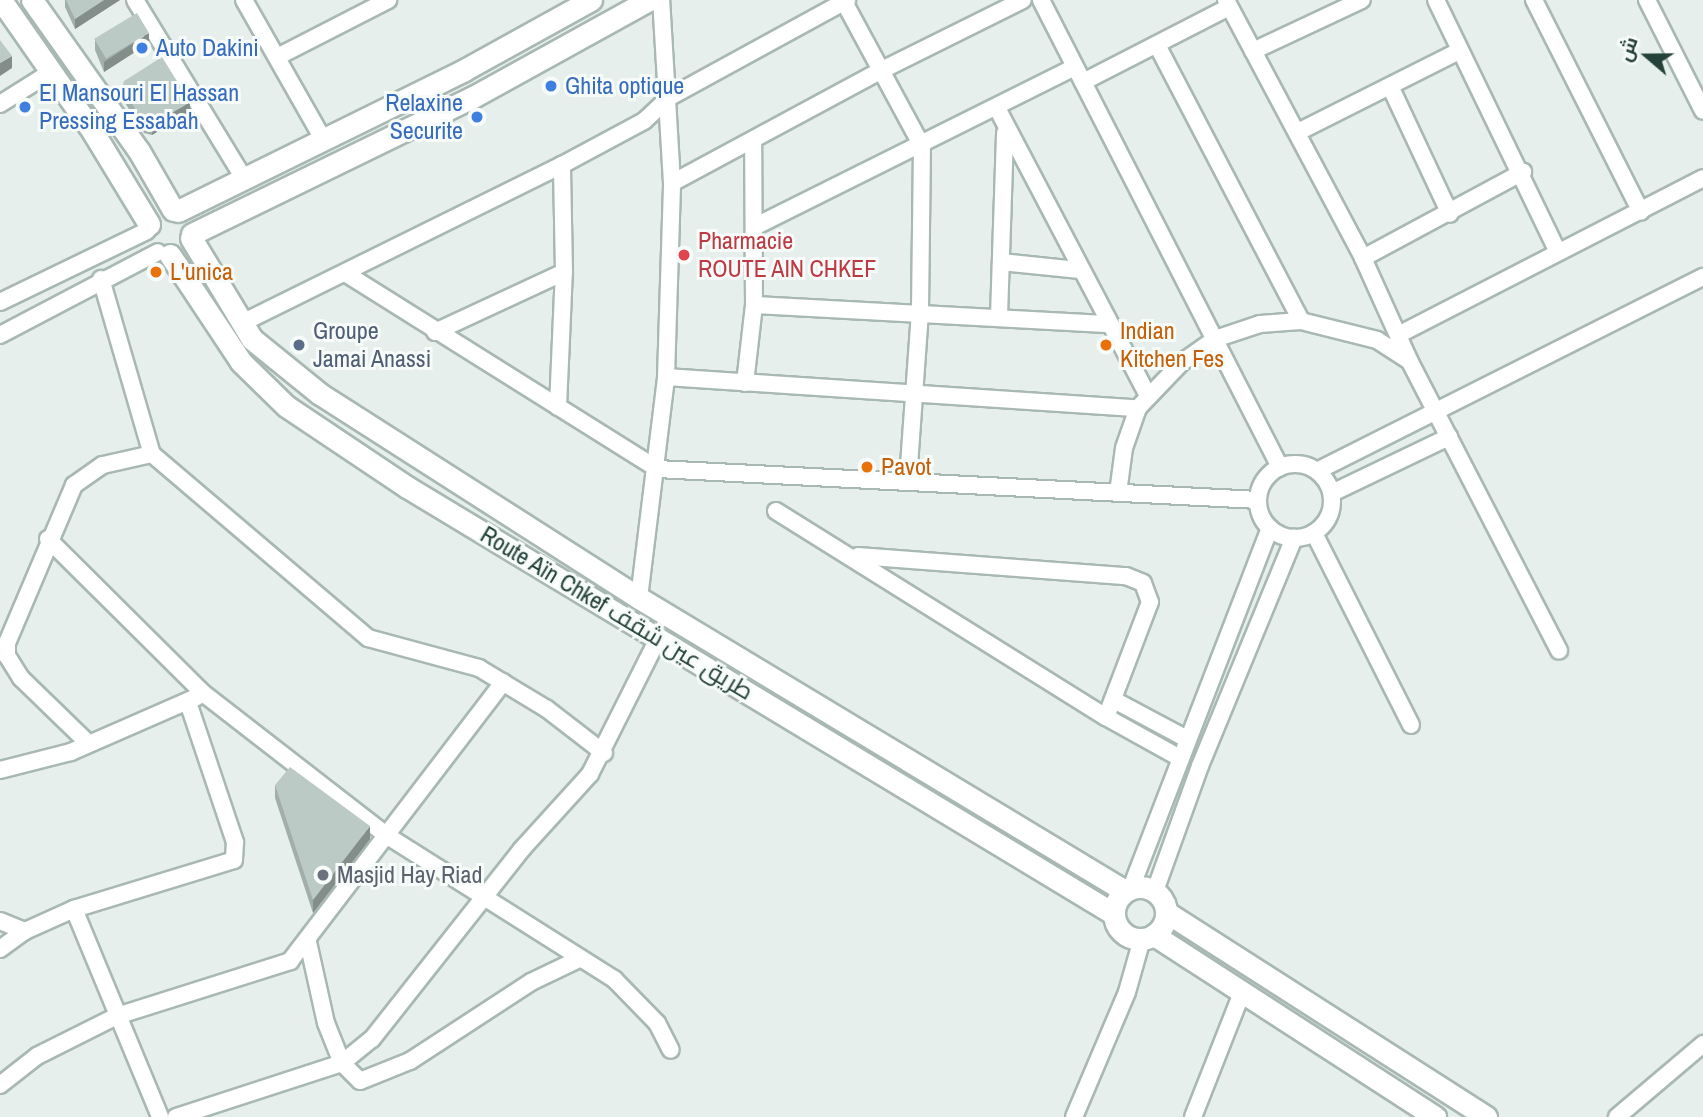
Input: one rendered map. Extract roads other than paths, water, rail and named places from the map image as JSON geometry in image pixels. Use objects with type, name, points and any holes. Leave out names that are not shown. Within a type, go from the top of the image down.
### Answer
[{"type":"main road","points":[[1,0],[51,72],[164,253],[184,250],[192,236],[472,97],[649,0]]},
{"type":"main road","points":[[32,0],[139,151],[175,211],[190,223],[192,236]]},
{"type":"main road","points":[[148,228],[161,212],[175,211],[324,141],[581,2]]},
{"type":"main road","name":"Route Aïn Chkef طريق عين شقف","points":[[192,236],[252,339],[320,394],[639,598],[1128,890]]},
{"type":"main road","name":"Route Aïn Chkef طريق عين شقف","points":[[164,253],[241,362],[286,406],[408,487],[1114,914]]},
{"type":"main road","points":[[1435,1117],[1409,1110],[1241,995],[1148,937],[1122,932],[1114,914],[1128,890],[1155,891],[1166,912],[1486,1117]]},
{"type":"main road","points":[[1148,937],[1166,912]]},
{"type":"street","points":[[135,0],[243,177]]},
{"type":"street","points":[[244,0],[279,56],[324,141]]},
{"type":"street","points":[[279,56],[388,0]]},
{"type":"street","points":[[639,598],[657,469],[666,377],[672,183],[670,97],[660,0]]},
{"type":"street","points":[[242,323],[562,165],[645,121],[670,97],[844,0],[922,146],[920,312],[908,481]]},
{"type":"street","points":[[672,183],[882,70],[1023,0]]},
{"type":"street","points":[[1041,0],[1152,225],[1215,339],[1280,467]]},
{"type":"street","points":[[1253,51],[1362,0]]},
{"type":"street","points":[[1436,0],[1459,51],[1522,172],[1558,252]]},
{"type":"street","points":[[1534,0],[1641,212]]},
{"type":"street","points":[[1647,0],[1703,111]]},
{"type":"street","points":[[756,226],[997,108],[1157,45],[1228,4],[1363,258],[1409,360],[1439,412],[1449,437],[1559,651]]},
{"type":"street","points":[[1157,45],[1301,321]]},
{"type":"street","points":[[1298,132],[1459,51]]},
{"type":"street","points":[[0,104],[51,72]]},
{"type":"street","points":[[1390,86],[1450,214]]},
{"type":"street","points":[[997,108],[1143,402]]},
{"type":"street","points":[[999,316],[1006,129]]},
{"type":"street","points":[[745,383],[754,305],[756,226],[753,140]]},
{"type":"street","points":[[558,407],[564,272],[562,165]]},
{"type":"street","points":[[1363,258],[1450,214],[1522,172]]},
{"type":"street","points":[[1398,335],[1703,178]]},
{"type":"street","points":[[0,302],[148,228]]},
{"type":"street","points":[[0,335],[101,279],[164,253]]},
{"type":"street","points":[[1001,262],[1078,270]]},
{"type":"street","points":[[435,332],[564,272]]},
{"type":"street","points":[[345,273],[657,469],[1258,500]]},
{"type":"street","points":[[1317,471],[1703,277]]},
{"type":"street","points":[[101,279],[152,454],[368,638],[387,646],[456,660],[503,682],[604,753]]},
{"type":"street","points":[[754,305],[999,316],[1106,324]]},
{"type":"street","points":[[1118,493],[1127,438],[1143,402],[1181,363],[1215,339],[1260,324],[1301,321],[1377,340],[1409,360]]},
{"type":"street","points":[[666,377],[913,394],[1143,402]]},
{"type":"street","points":[[1332,493],[1449,437]]},
{"type":"street","points":[[88,743],[21,677],[7,656],[7,643],[48,539],[74,485],[86,472],[152,454]]},
{"type":"street","points":[[1302,464],[1317,471],[1332,493],[1330,514],[1314,533],[1294,538],[1270,528],[1262,517],[1258,500],[1263,482],[1280,467],[1302,464]]},
{"type":"street","points":[[776,511],[854,555],[1107,718],[1180,758]]},
{"type":"street","points":[[1128,890],[1270,528]]},
{"type":"street","points":[[1314,533],[1411,725]]},
{"type":"street","points":[[1155,891],[1200,766],[1294,538]]},
{"type":"street","points":[[48,539],[203,693],[386,835],[581,958],[640,1002],[671,1050]]},
{"type":"street","points":[[854,555],[1126,576],[1143,583],[1150,602],[1107,718]]},
{"type":"street","points":[[176,1117],[342,1063],[372,1039],[483,896],[604,753],[658,639]]},
{"type":"street","points":[[0,1085],[37,1056],[117,1016],[278,966],[308,942],[503,682]]},
{"type":"street","points":[[0,769],[71,752],[203,693]]},
{"type":"street","points":[[1114,700],[1187,739]]},
{"type":"street","points":[[0,949],[24,932],[74,909],[234,860],[235,842],[188,702]]},
{"type":"street","points":[[74,909],[160,1117]]},
{"type":"street","points":[[0,921],[24,932]]},
{"type":"street","points":[[1074,1117],[1148,937]]},
{"type":"street","points":[[308,942],[326,1023],[342,1063],[360,1081],[379,1076],[452,1036],[531,982],[581,958]]},
{"type":"street","points":[[1193,1117],[1241,995]]},
{"type":"street","points":[[1617,1117],[1703,1044]]},
{"type":"place","name":"Auto Dakini","points":[[142,48]]},
{"type":"place","name":"Ghita optique","points":[[551,86]]},
{"type":"place","name":"El Mansouri El Hassan Pressing Essabah","points":[[25,107]]},
{"type":"place","name":"Relaxine Securite","points":[[477,117]]},
{"type":"place","name":"Pharmacie ROUTE AIN CHKEF","points":[[684,255]]},
{"type":"place","name":"L'unica","points":[[156,272]]},
{"type":"place","name":"Groupe Jamai Anassi","points":[[299,345]]},
{"type":"place","name":"Indian Kitchen Fes","points":[[1106,345]]},
{"type":"place","name":"Pavot","points":[[867,467]]},
{"type":"place","name":"Masjid Hay Riad","points":[[323,875]]}]
